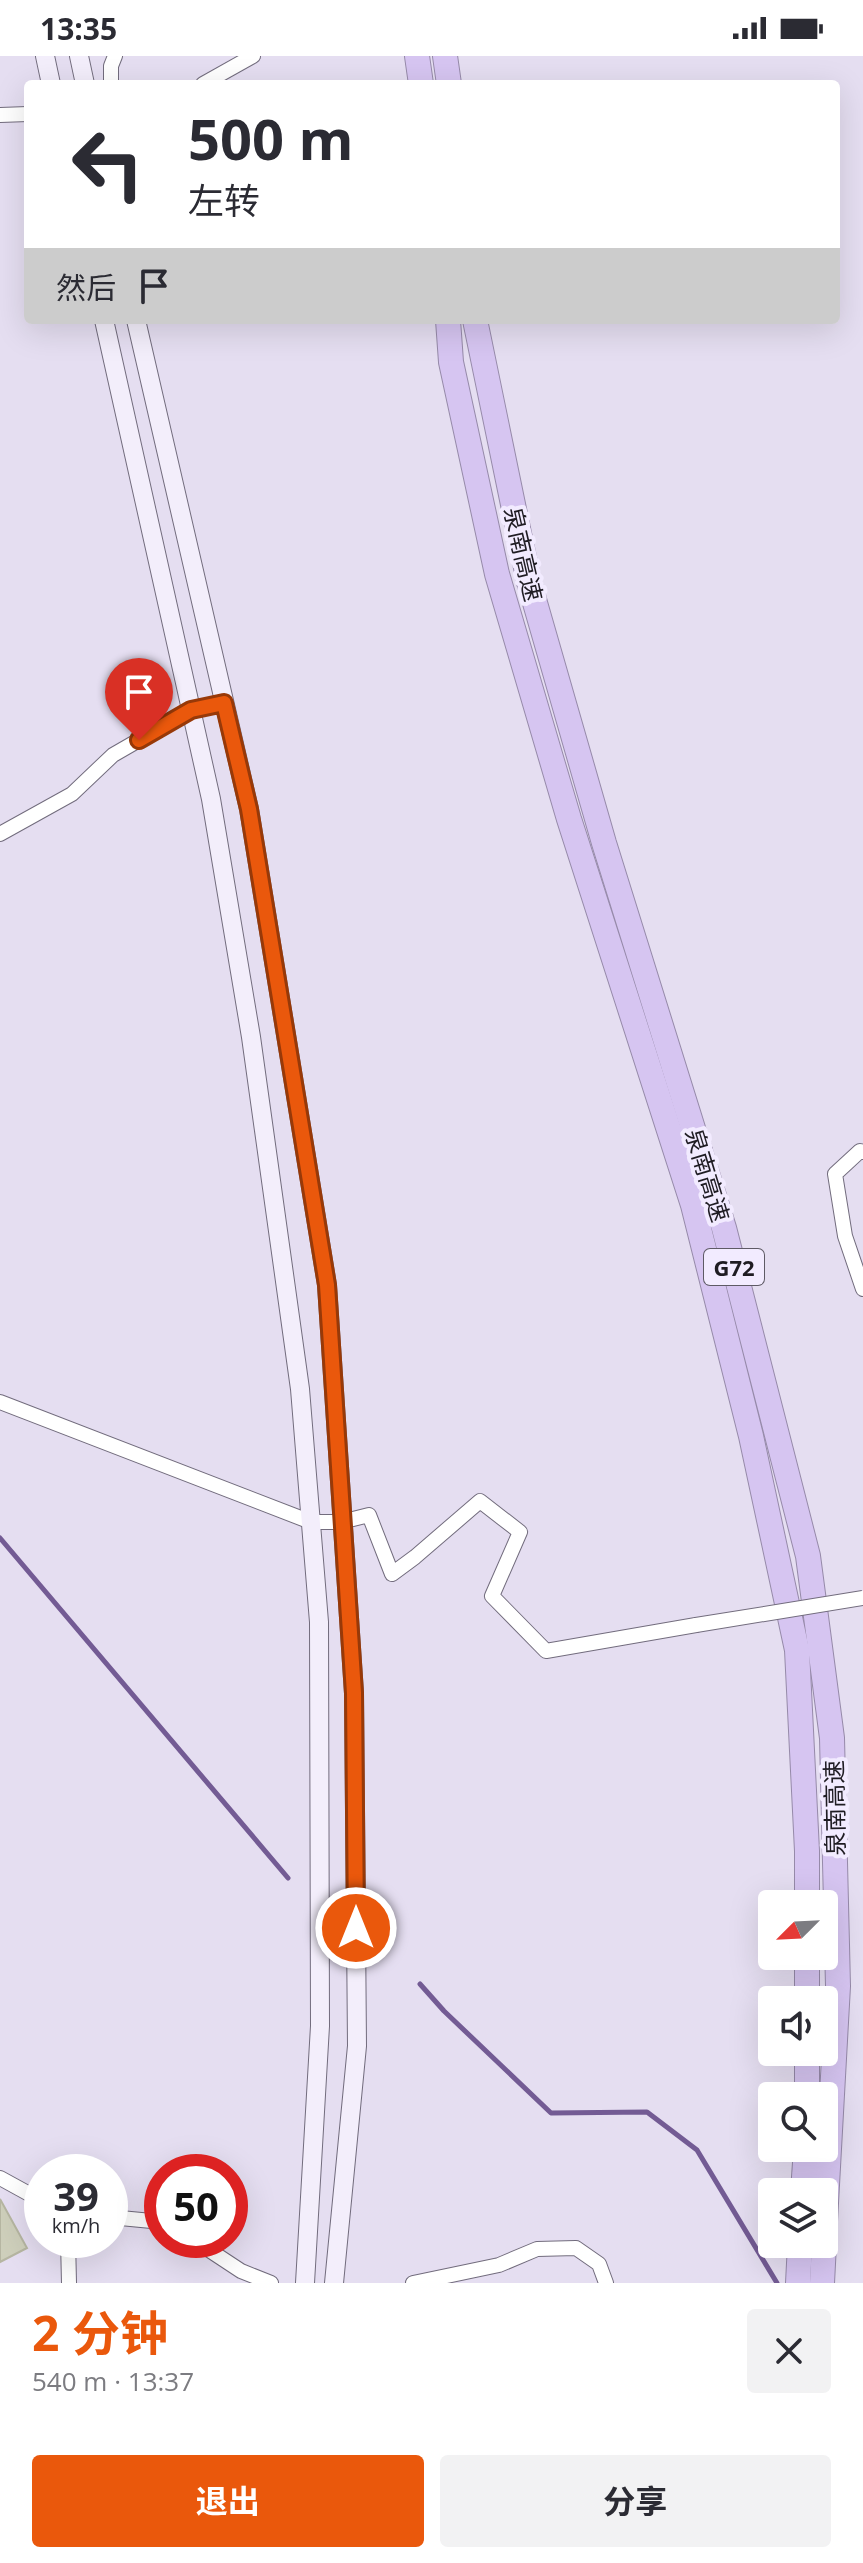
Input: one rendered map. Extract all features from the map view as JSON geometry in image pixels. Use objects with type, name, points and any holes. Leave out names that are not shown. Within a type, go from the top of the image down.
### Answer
[{"type":"highway","points":[[417,56],[423,80]]},
{"type":"highway","points":[[424,56],[424,80]]},
{"type":"highway","points":[[445,56],[448,80]]},
{"type":"highway","name":"泉南高速","points":[[448,324],[451,362],[497,574],[569,819],[693,1205],[751,1436],[797,1650],[807,1890]]},
{"type":"highway","name":"泉南高速","points":[[476,324],[529,582],[604,843],[724,1228],[808,1556],[832,1738],[833,1769],[838,1986],[827,2178]]},
{"type":"highway","points":[[798,2283],[799,2258]]},
{"type":"highway","name":"泉南高速","points":[[822,2283],[823,2258]]},
{"type":"main road","points":[[45,56],[50,80]]},
{"type":"main road","points":[[79,56],[84,80]]},
{"type":"main road","points":[[105,324],[211,799],[251,1037],[300,1389],[319,1622],[320,2026],[305,2283]]},
{"type":"main road","points":[[137,324],[249,809],[327,1285],[354,1693],[357,2046],[334,2283]]},
{"type":"street","points":[[111,80],[115,56]]},
{"type":"street","points":[[210,80],[253,56]]},
{"type":"street","points":[[0,115],[24,114]]},
{"type":"street","points":[[0,834],[72,794],[113,755],[191,710],[224,703]]},
{"type":"street","points":[[863,1152],[860,1151],[835,1174],[845,1236],[863,1289]]},
{"type":"street","points":[[0,1402],[311,1522],[341,1522],[369,1515],[392,1574],[480,1501],[520,1532],[492,1596],[546,1651],[863,1598]]},
{"type":"street","points":[[0,2178],[24,2191]]},
{"type":"street","points":[[413,2283],[499,2265],[537,2249],[576,2248],[599,2264],[606,2283]]},
{"type":"street","points":[[68,2258],[69,2283]]},
{"type":"street","points":[[221,2258],[241,2271],[271,2283]]},
{"type":"building","points":[[0,2199],[24,2243],[24,2250],[0,2262]]},
{"type":"waterway","points":[[0,1538],[288,1878]]},
{"type":"waterway","points":[[420,1984],[551,2113],[647,2112],[697,2150],[777,2283]]},
{"type":"route","points":[[139,740],[191,710],[224,703],[249,809],[327,1285],[354,1693],[356,1928]]}]
